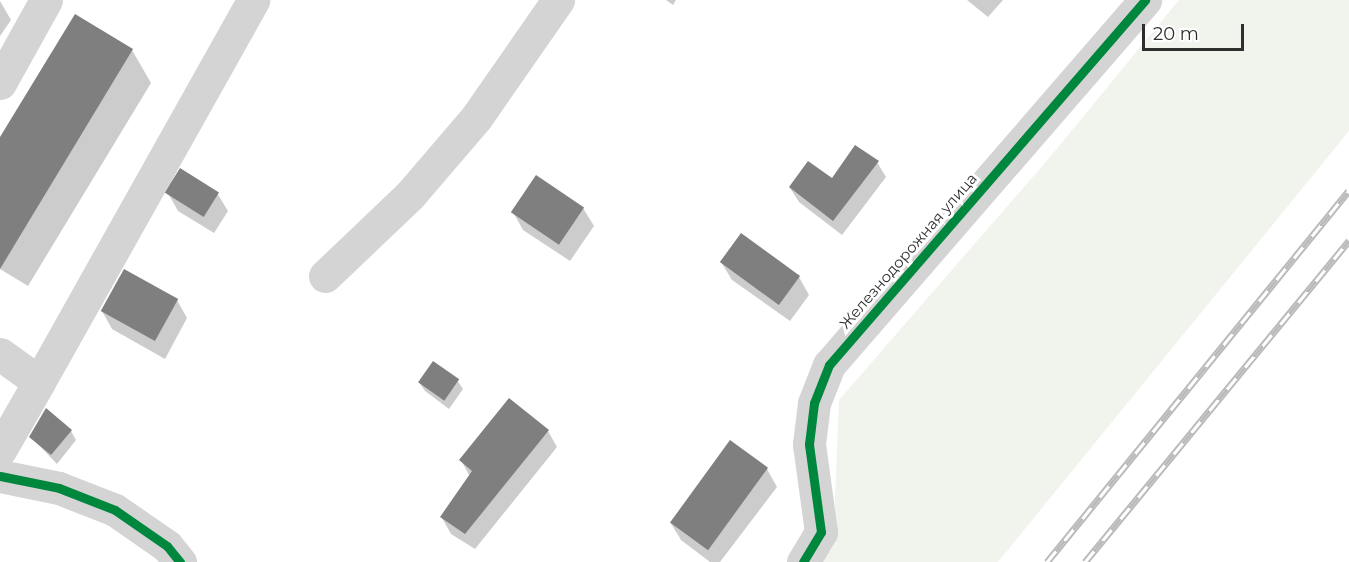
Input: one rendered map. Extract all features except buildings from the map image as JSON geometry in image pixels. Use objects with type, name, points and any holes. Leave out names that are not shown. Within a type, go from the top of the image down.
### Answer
[{"type":"street","points":[[0,83],[46,0]]},
{"type":"street","points":[[0,450],[253,0]]},
{"type":"street","points":[[325,276],[410,195],[476,118],[558,0]]},
{"type":"street","name":"Железнодорожная улица","points":[[803,562],[821,532],[809,444],[814,403],[828,365],[1145,0]]},
{"type":"street","points":[[0,354],[39,382]]},
{"type":"street","points":[[0,476],[59,488],[115,510],[166,546],[180,562]]},
{"type":"shaded area","points":[[1179,0],[1349,0],[1349,131],[998,562],[814,562],[834,523],[839,400],[1050,157]]},
{"type":"railway","points":[[1047,562],[1349,191]]},
{"type":"railway","points":[[1085,562],[1349,241]]},
{"type":"cycle path","points":[[803,562],[821,532],[809,444],[814,403],[829,365],[1145,0]]},
{"type":"cycle path","points":[[0,476],[59,488],[115,510],[167,546],[180,562]]}]
